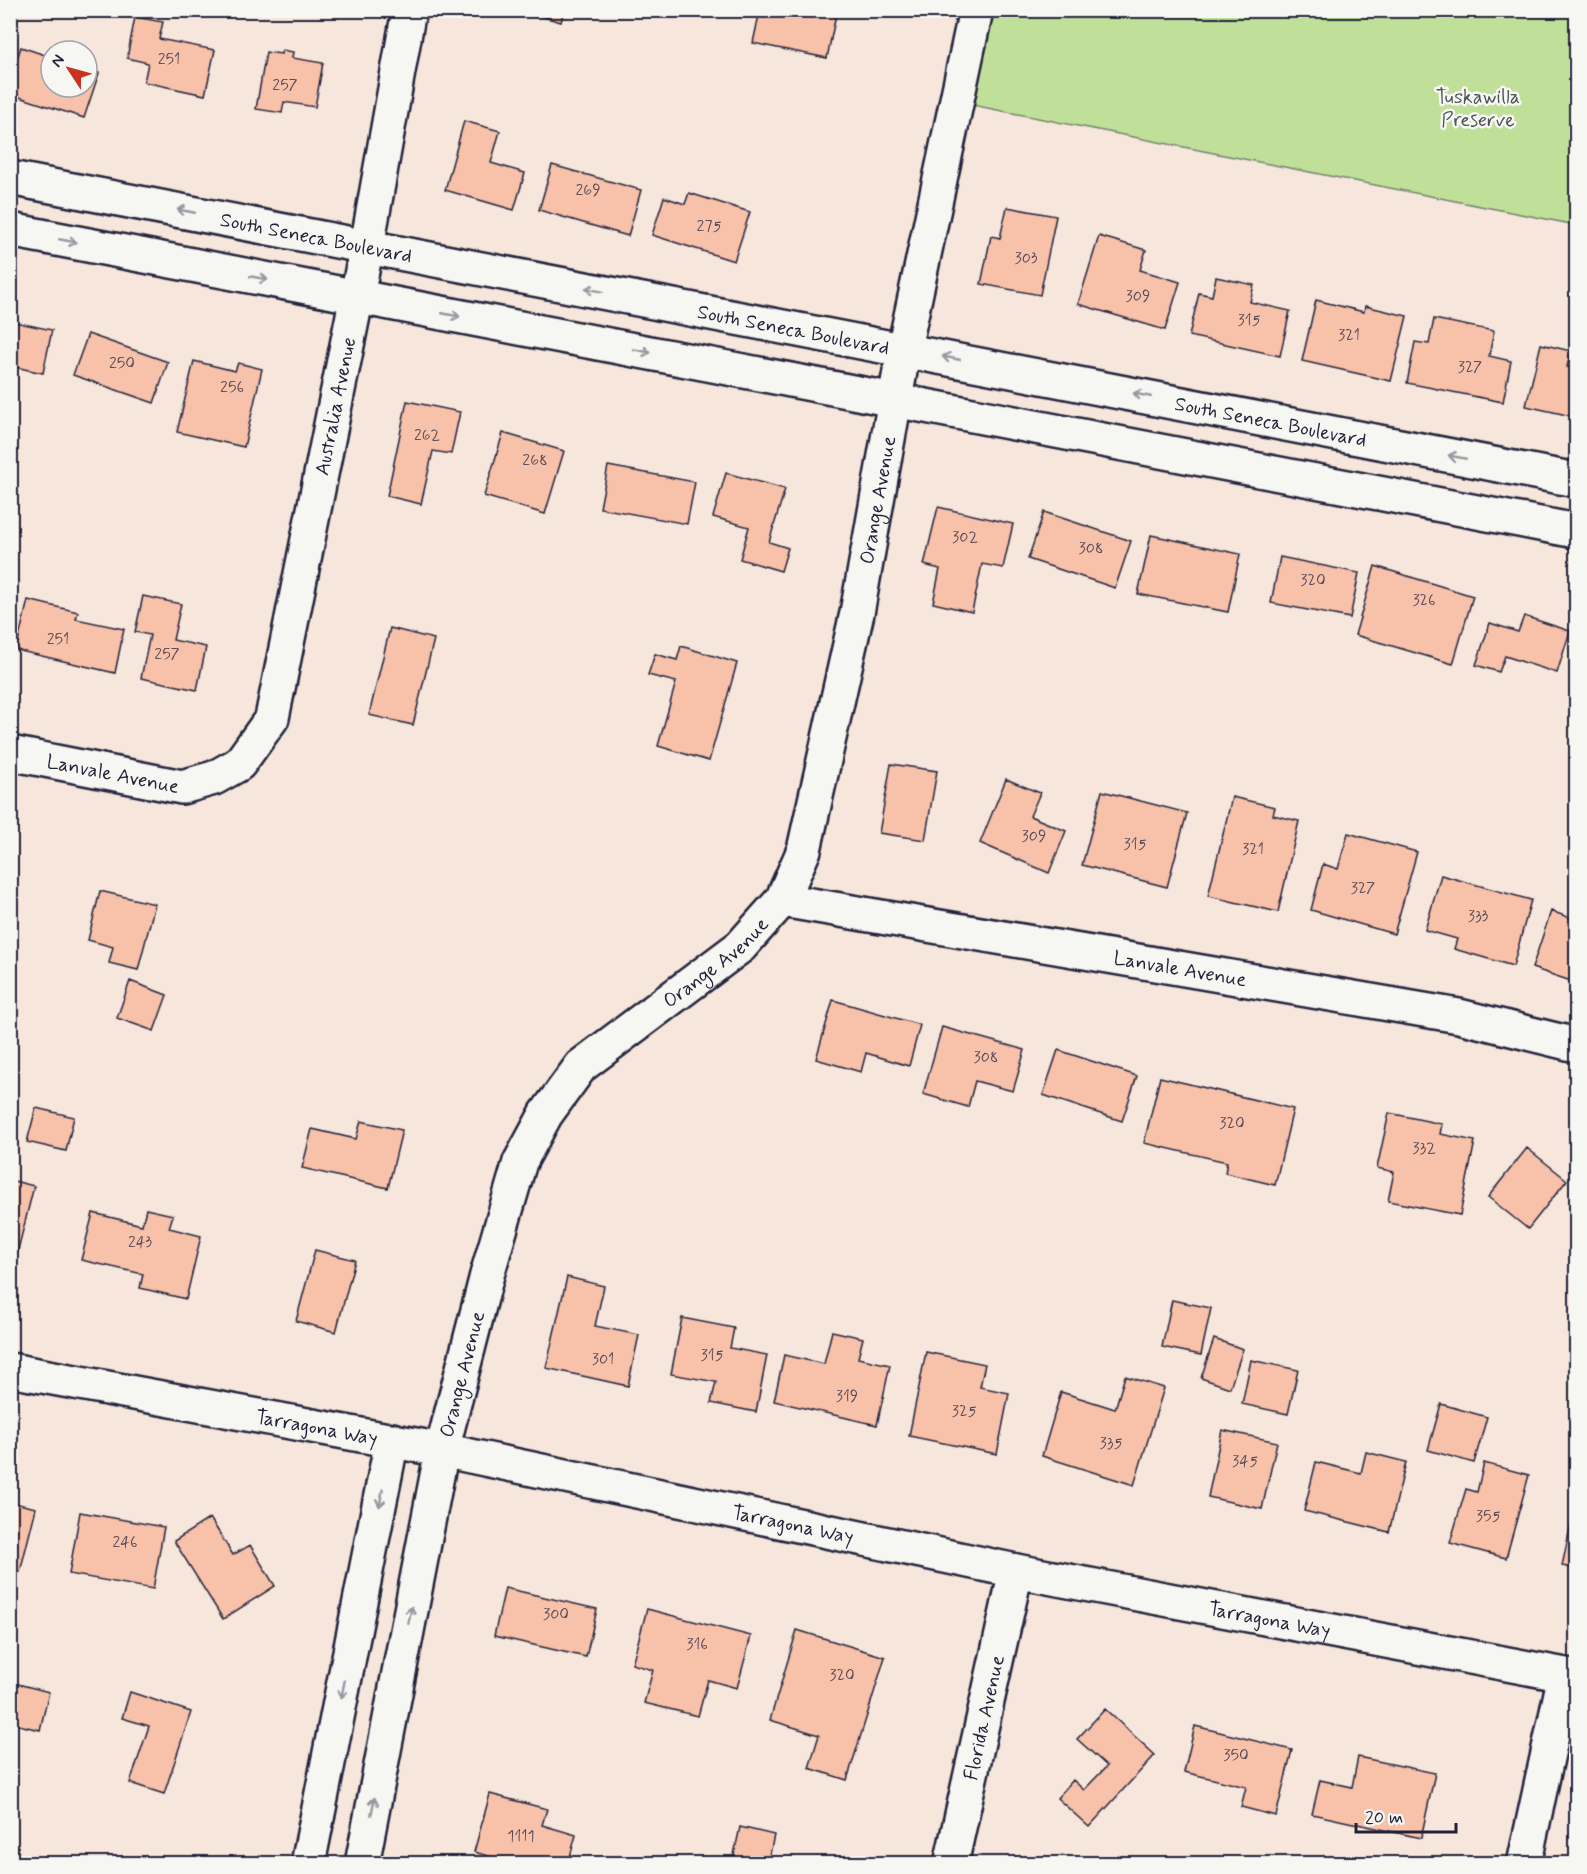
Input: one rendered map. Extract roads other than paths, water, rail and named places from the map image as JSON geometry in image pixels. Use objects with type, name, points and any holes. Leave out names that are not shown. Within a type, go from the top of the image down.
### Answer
[{"type":"street","name":"Australia Avenue","points":[[214,778],[239,764],[272,718],[367,246],[409,10]]},
{"type":"street","name":"Orange Avenue","points":[[362,1863],[442,1450],[487,1275],[520,1162],[546,1114],[581,1066],[741,946],[782,900],[804,850],[827,756],[857,613],[904,349],[976,10]]},
{"type":"street","name":"South Seneca Boulevard","points":[[10,178],[1576,480]]},
{"type":"street","points":[[10,230],[1576,531]]},
{"type":"street","points":[[1494,515],[1501,465]]},
{"type":"street","name":"Lanvale Avenue","points":[[10,753],[182,787],[214,778]]},
{"type":"street","name":"Lanvale Avenue","points":[[782,900],[1459,1016],[1576,1045]]},
{"type":"street","name":"Tarragona Way","points":[[10,1370],[392,1440],[1016,1571],[1571,1676]]},
{"type":"street","points":[[308,1863],[392,1440]]},
{"type":"street","name":"Florida Avenue","points":[[951,1863],[1016,1571]]},
{"type":"street","points":[[1524,1863],[1571,1676]]},
{"type":"park label","name":"Tuskawilla Preserve","points":[[1478,108]]}]
